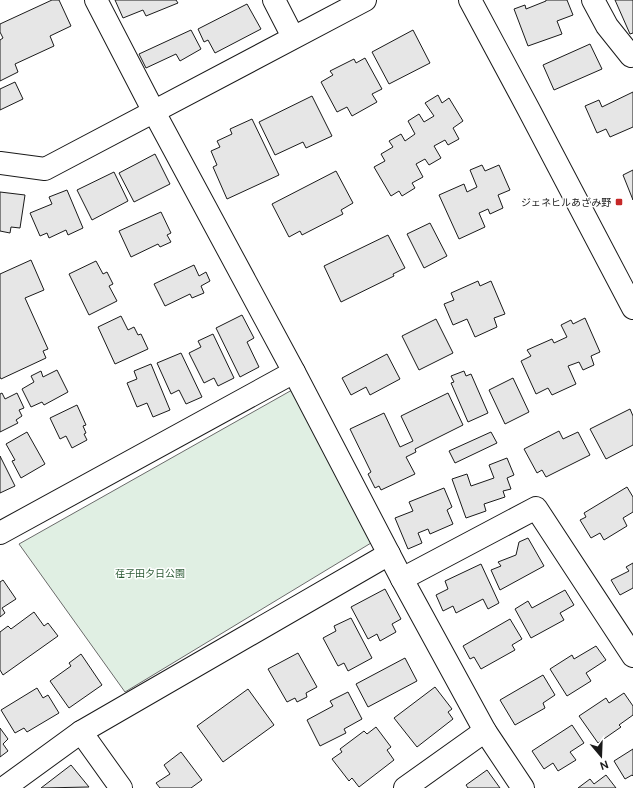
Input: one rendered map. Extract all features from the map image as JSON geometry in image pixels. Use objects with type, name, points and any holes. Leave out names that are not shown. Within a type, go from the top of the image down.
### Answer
[{"type":"street","points":[[96,0],[154,112],[294,372],[402,579],[485,731],[523,788]]},
{"type":"street","points":[[274,0],[293,37]]},
{"type":"street","points":[[0,163],[45,169],[365,0]]},
{"type":"street","points":[[470,0],[633,308]]},
{"type":"street","points":[[593,0],[607,26],[631,56],[633,55]]},
{"type":"street","points":[[0,532],[294,372]]},
{"type":"street","points":[[402,579],[536,508],[633,656]]},
{"type":"street","points":[[4,788],[81,732],[390,554]]},
{"type":"street","points":[[405,788],[485,731]]},
{"type":"street","points":[[81,732],[120,788]]},
{"type":"green space","name":"荏子田夕日公園","points":[[292,390],[371,543],[125,692],[19,544]]},
{"type":"building","points":[[52,0],[59,0],[71,26],[50,36],[54,46],[15,64],[18,72],[0,81],[0,40],[3,38],[0,32],[0,24]]},
{"type":"building","points":[[115,0],[176,0],[178,3],[146,16],[143,10],[123,18]]},
{"type":"building","points":[[546,0],[567,0],[573,15],[557,21],[562,34],[528,46],[514,9],[525,5],[526,9]]},
{"type":"building","points":[[615,0],[633,0],[633,33],[630,34]]},
{"type":"building","points":[[247,4],[261,29],[215,53],[208,40],[204,42],[198,29]]},
{"type":"building","points":[[191,30],[201,49],[180,61],[176,54],[146,68],[139,54]]},
{"type":"building","points":[[413,30],[430,63],[389,84],[372,52]]},
{"type":"building","points":[[590,44],[602,69],[554,90],[543,65]]},
{"type":"building","points":[[365,58],[382,89],[372,94],[377,102],[352,116],[347,107],[337,112],[321,82],[333,75],[330,71],[354,59],[356,63]]},
{"type":"building","points":[[15,82],[23,99],[0,110],[0,89]]},
{"type":"building","points":[[633,92],[633,127],[610,137],[606,129],[597,133],[585,106],[599,100],[602,107]]},
{"type":"building","points":[[438,95],[442,103],[449,98],[463,121],[453,128],[459,139],[448,145],[445,140],[434,146],[441,158],[429,165],[425,159],[416,164],[423,177],[412,183],[415,188],[402,196],[399,191],[391,196],[374,167],[385,161],[381,154],[393,147],[389,141],[401,134],[405,141],[415,134],[408,121],[419,114],[424,122],[434,116],[425,103]]},
{"type":"building","points":[[312,96],[332,136],[306,148],[303,142],[275,155],[259,122]]},
{"type":"building","points":[[252,119],[279,175],[227,199],[213,167],[217,165],[211,151],[220,147],[217,141],[232,134],[230,129]]},
{"type":"building","points":[[155,154],[170,184],[134,202],[119,173]]},
{"type":"building","points":[[482,165],[485,171],[499,165],[510,190],[498,195],[503,208],[490,214],[488,209],[479,213],[485,227],[459,239],[439,195],[464,184],[467,192],[477,187],[470,170]]},
{"type":"building","points":[[633,170],[633,200],[623,175]]},
{"type":"building","points":[[336,171],[353,203],[341,210],[343,214],[302,235],[300,231],[289,237],[272,204]]},
{"type":"building","points":[[114,172],[128,201],[92,220],[77,190]]},
{"type":"building","points":[[67,190],[83,228],[68,235],[66,230],[49,238],[47,233],[40,236],[30,213],[52,204],[49,197]]},
{"type":"building","points":[[0,192],[25,195],[20,228],[11,227],[10,233],[0,231]]},
{"type":"building","points":[[161,212],[171,233],[167,235],[171,242],[160,247],[158,244],[131,257],[119,231]]},
{"type":"building","points":[[430,223],[447,256],[424,268],[407,234]]},
{"type":"building","points":[[388,235],[405,268],[393,274],[394,276],[341,302],[324,266]]},
{"type":"building","points":[[31,260],[44,290],[25,298],[48,349],[43,351],[46,358],[1,379],[0,274]]},
{"type":"building","points":[[96,261],[103,274],[107,272],[113,284],[109,286],[117,301],[89,315],[69,274]]},
{"type":"building","points":[[194,265],[199,276],[206,272],[210,281],[201,286],[204,293],[192,298],[190,294],[165,306],[154,284]]},
{"type":"building","points":[[478,281],[480,286],[491,281],[505,314],[494,318],[497,327],[475,337],[467,319],[453,325],[444,304],[454,300],[451,293]]},
{"type":"building","points":[[242,315],[254,338],[247,342],[259,367],[240,377],[216,328]]},
{"type":"building","points":[[121,316],[128,330],[134,327],[138,335],[141,334],[148,349],[115,364],[98,327]]},
{"type":"building","points":[[585,318],[600,352],[591,356],[594,365],[583,370],[579,362],[568,366],[576,384],[552,395],[548,388],[536,394],[521,361],[531,356],[527,350],[552,339],[554,343],[567,337],[561,325],[571,320],[573,324]]},
{"type":"building","points":[[436,319],[453,353],[419,370],[402,336]]},
{"type":"building","points":[[213,334],[234,378],[218,386],[214,378],[204,383],[189,353],[201,347],[198,341]]},
{"type":"building","points":[[181,353],[202,397],[186,404],[179,390],[171,394],[157,363]]},
{"type":"building","points":[[387,354],[400,379],[370,395],[366,387],[351,395],[342,378]]},
{"type":"building","points":[[151,364],[170,410],[153,417],[147,403],[137,407],[127,383],[137,379],[134,371]]},
{"type":"building","points":[[57,370],[68,392],[44,405],[42,402],[31,407],[22,389],[34,382],[31,376],[41,371],[43,377]]},
{"type":"building","points":[[464,371],[466,376],[471,374],[488,413],[468,422],[451,383],[454,382],[451,376]]},
{"type":"building","points":[[513,378],[529,412],[505,424],[489,390]]},
{"type":"building","points":[[2,393],[5,399],[17,393],[24,408],[19,410],[22,416],[16,420],[18,423],[0,432],[0,394]]},
{"type":"building","points":[[448,393],[463,425],[415,449],[416,452],[406,457],[415,474],[381,490],[379,486],[375,488],[368,474],[371,472],[350,429],[384,413],[400,447],[413,441],[401,416]]},
{"type":"building","points":[[77,405],[86,425],[83,426],[86,433],[84,434],[87,440],[72,448],[66,436],[60,439],[50,418]]},
{"type":"building","points":[[630,409],[633,416],[633,445],[606,459],[590,429]]},
{"type":"building","points":[[559,431],[563,439],[578,432],[590,455],[546,477],[542,470],[537,473],[524,449]]},
{"type":"building","points":[[27,432],[45,464],[21,478],[12,461],[15,460],[6,444]]},
{"type":"building","points":[[491,432],[497,443],[455,463],[449,451]]},
{"type":"building","points":[[0,456],[15,486],[0,493]]},
{"type":"building","points":[[507,458],[514,475],[507,478],[511,489],[503,491],[505,497],[484,504],[486,511],[466,518],[452,479],[467,474],[471,486],[494,478],[489,465]]},
{"type":"building","points":[[627,487],[633,497],[633,512],[623,518],[627,526],[604,540],[600,533],[591,538],[580,520],[586,517],[584,513]]},
{"type":"building","points":[[444,488],[452,507],[447,510],[453,524],[430,534],[428,529],[418,533],[422,543],[408,549],[395,518],[413,511],[409,502]]},
{"type":"building","points":[[528,538],[544,566],[500,590],[491,570],[501,566],[498,562],[516,555],[519,542]]},
{"type":"building","points":[[633,563],[633,588],[620,595],[611,580],[629,571],[626,567]]},
{"type":"building","points":[[481,564],[499,603],[488,609],[483,599],[456,613],[453,606],[443,611],[436,595],[448,589],[445,581]]},
{"type":"building","points":[[3,580],[16,599],[2,608],[5,613],[0,617],[0,582]]},
{"type":"building","points":[[385,589],[401,619],[392,624],[396,632],[380,641],[377,634],[368,639],[351,607]]},
{"type":"building","points":[[565,590],[574,605],[560,613],[564,620],[531,638],[515,609],[528,601],[532,608]]},
{"type":"building","points":[[34,612],[44,626],[48,623],[58,636],[3,675],[0,670],[0,632],[8,626],[11,629]]},
{"type":"building","points":[[351,618],[372,658],[348,671],[344,663],[338,666],[323,638],[336,631],[334,626]]},
{"type":"building","points":[[510,619],[522,639],[512,645],[515,650],[481,669],[474,657],[470,659],[463,646]]},
{"type":"building","points":[[596,646],[606,660],[586,673],[591,681],[567,696],[550,669],[572,655],[574,659]]},
{"type":"building","points":[[298,653],[317,687],[306,693],[307,697],[297,702],[295,698],[287,702],[268,669]]},
{"type":"building","points":[[81,654],[102,685],[69,708],[50,681],[71,666],[69,663]]},
{"type":"building","points":[[405,658],[417,681],[368,707],[356,684]]},
{"type":"building","points":[[543,675],[555,695],[543,703],[545,708],[515,725],[500,700]]},
{"type":"building","points":[[435,687],[452,709],[448,712],[453,719],[417,747],[394,718]]},
{"type":"building","points":[[37,688],[43,698],[48,695],[59,713],[27,732],[24,728],[15,733],[1,710]]},
{"type":"building","points":[[248,689],[274,725],[223,762],[197,726]]},
{"type":"building","points":[[348,692],[362,719],[344,729],[346,733],[320,746],[307,720],[333,706],[330,701]]},
{"type":"building","points":[[624,693],[633,706],[633,715],[619,725],[621,727],[598,743],[579,716],[606,698],[609,703]]},
{"type":"building","points":[[572,725],[584,743],[570,752],[576,760],[558,771],[553,763],[544,769],[532,751]]},
{"type":"building","points":[[376,727],[391,747],[387,750],[394,760],[359,787],[352,778],[349,781],[332,759],[342,752],[340,749],[364,731],[367,734]]},
{"type":"building","points":[[0,728],[8,739],[3,744],[8,751],[0,757]]},
{"type":"building","points":[[633,749],[633,776],[632,775],[625,779],[614,761]]},
{"type":"building","points":[[181,752],[202,780],[191,788],[160,788],[156,783],[170,774],[164,765]]},
{"type":"building","points":[[71,765],[89,787],[41,788]]},
{"type":"building","points":[[487,770],[500,788],[468,788],[466,785]]},
{"type":"building","points":[[606,775],[616,788],[578,788],[590,779],[594,784]]},
{"type":"place","name":"ジェネヒルあざみ野","points":[[619,202]]}]
